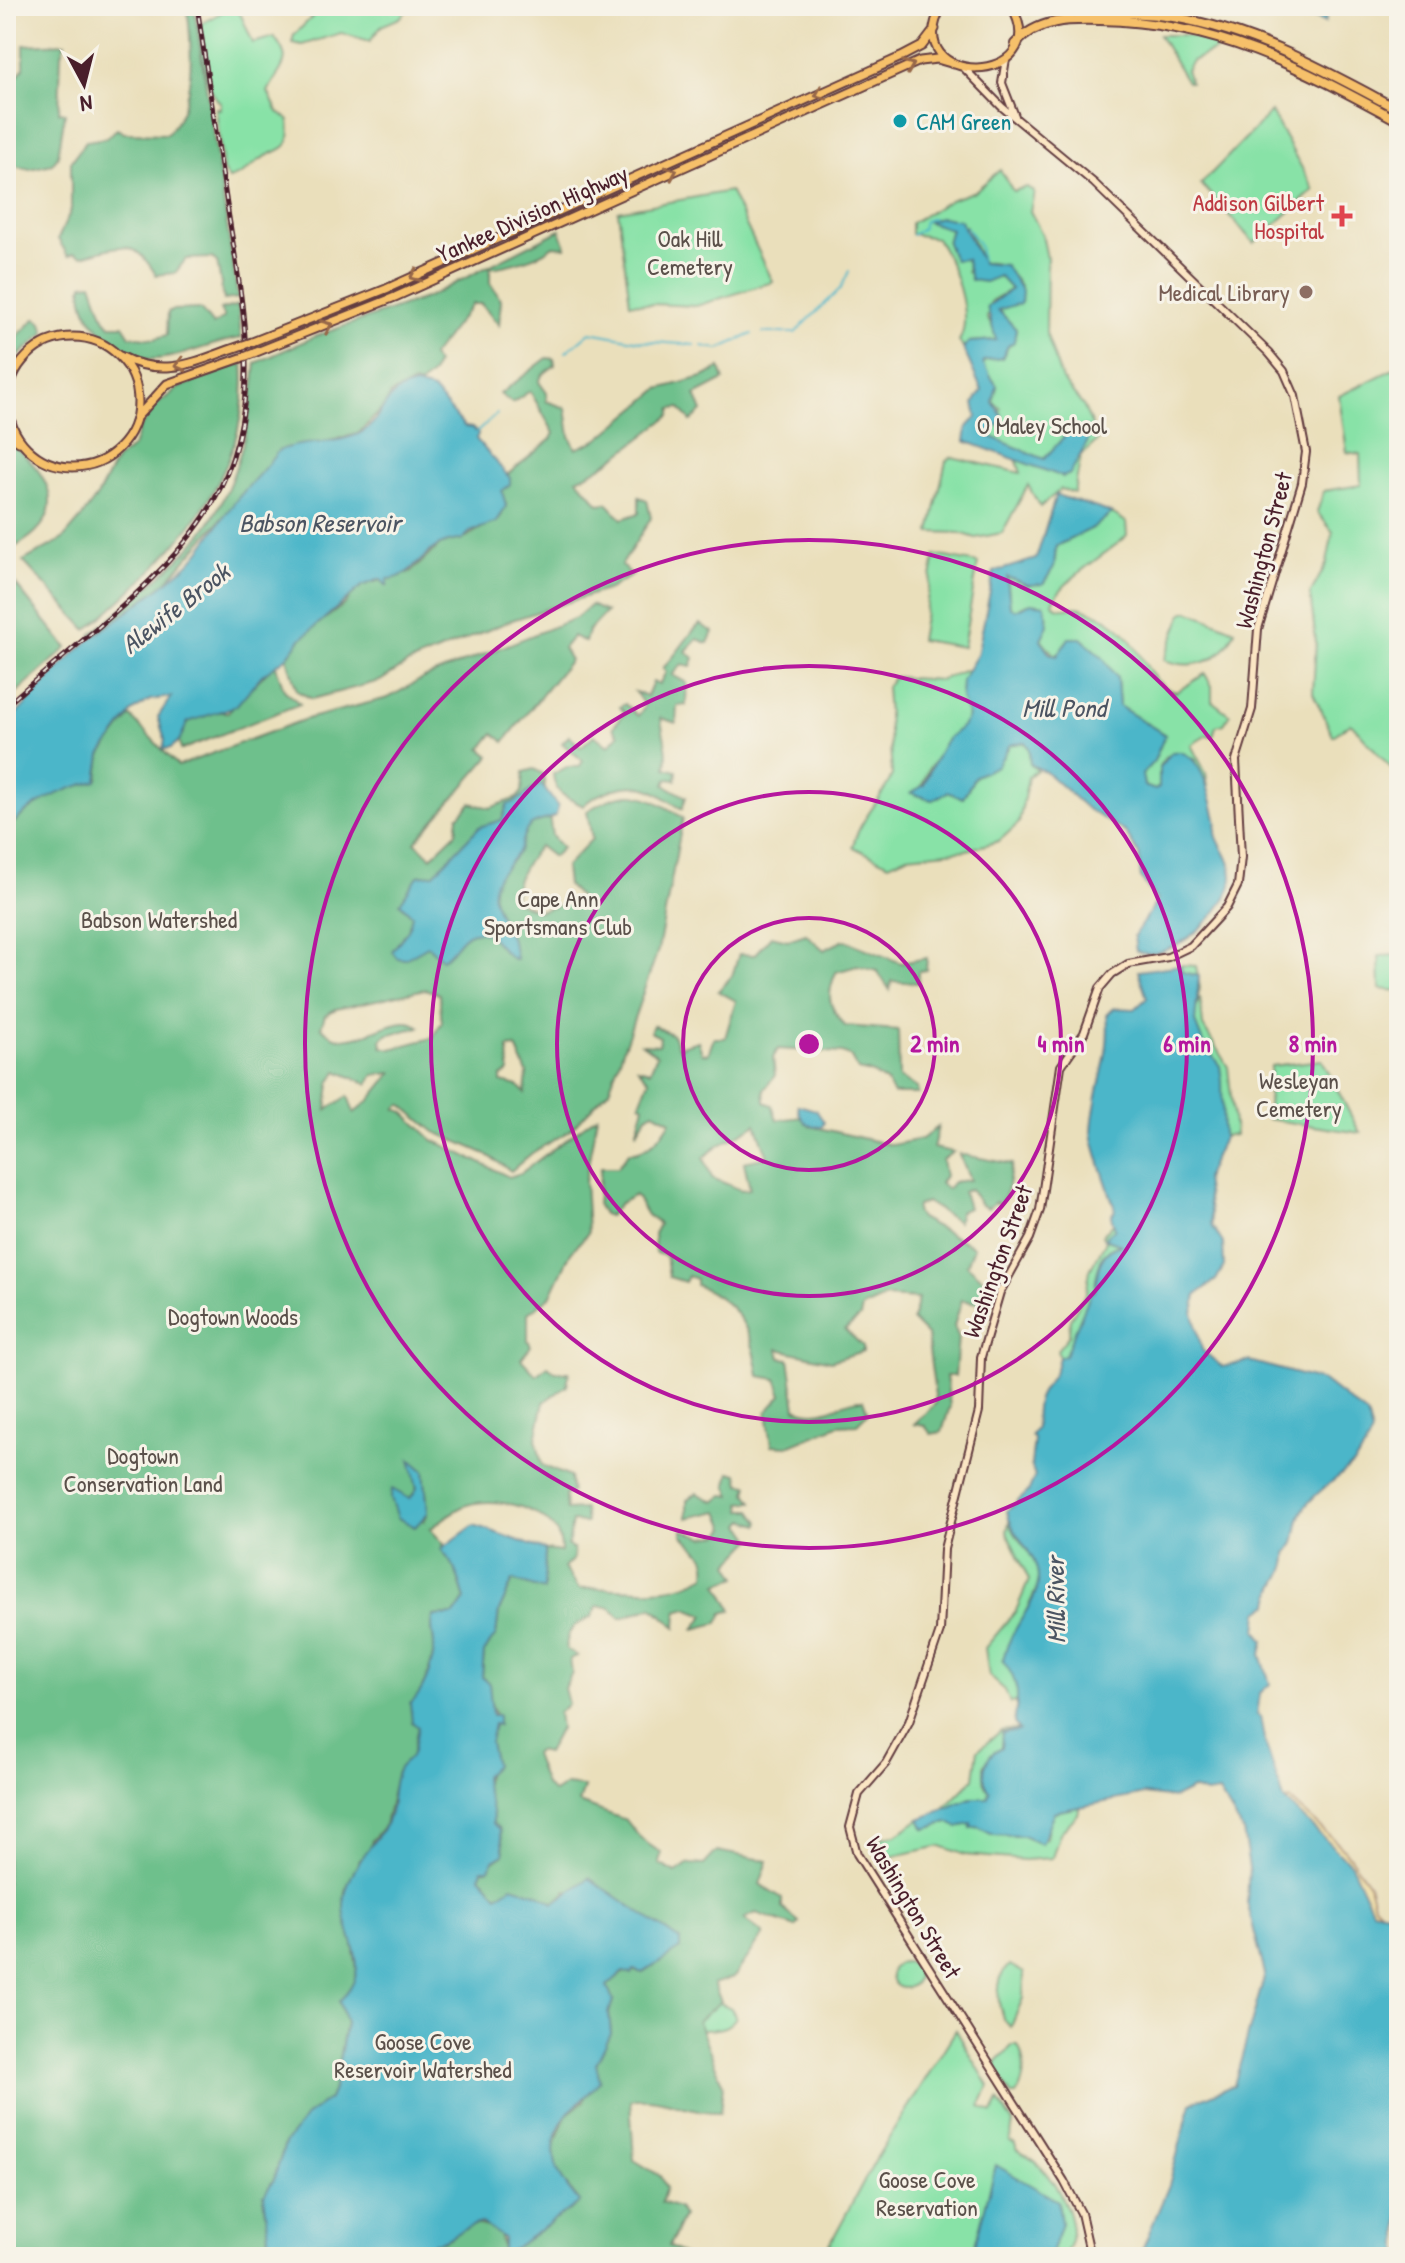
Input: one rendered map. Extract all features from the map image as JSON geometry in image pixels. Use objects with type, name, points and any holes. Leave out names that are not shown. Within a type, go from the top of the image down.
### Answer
[{"type":"highway","points":[[942,6],[935,29],[941,51],[954,64],[965,69],[983,70],[1006,59],[1015,44],[1033,28],[1047,23],[1137,22],[1219,37],[1298,61]]},
{"type":"highway","points":[[1011,6],[1017,23],[1015,44]]},
{"type":"highway","points":[[1033,6],[1175,18],[1236,32],[1399,110]]},
{"type":"highway","name":"Yankee Division Highway","points":[[117,354],[141,366],[164,369],[248,343],[386,289],[913,52],[927,42],[935,29]]},
{"type":"highway","name":"Yankee Division Highway","points":[[136,419],[167,384],[352,316],[920,61],[937,59],[954,64]]},
{"type":"highway","points":[[1308,66],[1399,121]]},
{"type":"highway","points":[[6,433],[27,448],[58,466],[87,466],[113,454],[136,419],[135,384],[117,354],[84,338],[50,342],[25,359],[8,385],[8,401],[11,422],[27,448]]},
{"type":"main road","points":[[1006,59],[1002,83],[1015,116]]},
{"type":"main road","name":"Washington Street","points":[[965,69],[1094,183],[1278,363],[1295,396],[1306,452],[1302,483],[1261,614],[1252,709],[1236,760],[1240,829],[1238,885],[1227,907],[1191,946],[1168,957],[1128,964],[1112,974],[1095,999],[1084,1033],[1061,1066],[1040,1210],[1030,1238],[1000,1292],[981,1357],[979,1411],[944,1549],[940,1631],[909,1722],[886,1763],[859,1794],[851,1815],[857,1854],[1064,2181],[1081,2213],[1091,2257]]},
{"type":"green space","points":[[187,6],[194,6],[238,298],[224,300],[217,262],[212,258],[186,259],[175,273],[156,275],[140,254],[132,249],[116,247],[82,256],[74,253],[68,256],[58,239],[71,210],[71,162],[86,141],[106,138],[117,129],[124,133],[167,134],[177,121],[188,90],[190,73]]},
{"type":"green space","points":[[233,6],[241,15],[253,43],[274,37],[281,46],[285,59],[268,92],[278,112],[289,120],[290,131],[283,148],[229,179],[223,171],[216,108],[220,109],[221,103],[207,78],[199,25]]},
{"type":"green space","points":[[323,6],[409,8],[400,18],[381,26],[370,41],[341,33],[302,45],[292,43],[294,35]]},
{"type":"green space","points":[[1159,35],[1187,35],[1224,46],[1192,61],[1186,70],[1190,82],[1187,82]]},
{"type":"green space","points":[[65,43],[61,54],[59,112],[65,113],[58,156],[52,164],[30,169],[6,165],[6,45],[12,72],[17,76],[24,68],[24,45]]},
{"type":"green space","points":[[1271,112],[1314,190],[1254,243],[1201,184]]},
{"type":"green space","name":"O Maley School","points":[[1000,170],[1013,191],[1027,187],[1034,192],[1030,211],[1042,234],[1047,258],[1046,333],[1062,380],[1084,407],[1098,440],[1081,456],[1074,493],[1061,489],[1040,507],[1028,485],[1002,533],[976,538],[960,533],[930,532],[946,461],[952,457],[1021,473],[1012,447],[984,433],[1001,409],[993,402],[997,386],[983,365],[984,361],[1001,354],[1012,341],[1016,329],[998,310],[1021,288],[1006,268],[982,263],[966,226],[944,226],[951,229],[947,242],[968,262],[967,272],[985,282],[999,276],[1011,289],[991,301],[987,318],[998,336],[996,340],[969,342],[963,348],[959,341],[963,330],[963,303],[954,273],[936,238],[911,234],[911,223],[950,200],[975,191]]},
{"type":"green space","name":"Oak Hill Cemetery","points":[[730,191],[773,282],[696,306],[630,303],[618,211]]},
{"type":"green space","points":[[560,230],[566,247],[553,246],[524,260],[490,268],[490,283],[501,300],[499,325],[481,304],[472,304],[432,356],[436,364],[432,374],[420,385],[414,383],[391,394],[385,406],[358,434],[279,453],[160,589],[95,639],[91,635],[192,545],[220,505],[245,436],[256,363],[316,336],[428,297]]},
{"type":"green space","points":[[92,283],[104,318],[110,325],[123,325],[130,336],[154,339],[167,335],[168,312],[172,310],[200,309],[213,325],[224,318],[220,310],[238,305],[241,338],[163,358],[146,359],[128,354],[112,343],[89,315],[82,289],[83,284]]},
{"type":"green space","points":[[36,318],[42,323],[45,333],[15,359],[6,375],[6,347]]},
{"type":"green space","points":[[547,358],[554,359],[555,365],[542,375],[539,382],[547,393],[546,401],[566,408],[570,436],[576,449],[599,439],[659,389],[703,377],[720,368],[724,380],[695,395],[702,411],[691,421],[680,408],[672,409],[670,416],[625,450],[577,479],[599,504],[607,503],[622,519],[639,513],[639,497],[647,500],[651,518],[621,566],[633,575],[609,589],[512,620],[407,664],[380,681],[312,699],[297,691],[287,658],[300,637],[345,604],[359,586],[411,572],[442,543],[463,539],[501,516],[506,504],[497,496],[507,475],[551,439],[554,433],[530,391],[512,403],[500,394]]},
{"type":"green space","points":[[243,363],[242,405],[234,444],[219,480],[199,514],[174,546],[87,630],[23,561],[63,539],[81,518],[98,495],[116,460],[133,447],[139,429],[155,406],[180,387]]},
{"type":"green space","points":[[1399,366],[1398,776],[1351,723],[1333,736],[1313,693],[1316,642],[1310,594],[1327,563],[1333,532],[1317,512],[1324,491],[1361,485],[1360,454],[1347,452],[1339,396]]},
{"type":"green space","points":[[6,439],[35,466],[49,494],[49,508],[44,522],[13,548],[6,540]]},
{"type":"green space","points":[[1112,513],[1126,522],[1127,536],[1073,577],[1053,604],[1059,608],[1086,609],[1115,625],[1132,643],[1157,681],[1176,692],[1205,674],[1212,686],[1212,701],[1230,715],[1224,724],[1216,726],[1213,736],[1207,735],[1191,745],[1206,773],[1208,788],[1195,759],[1166,756],[1159,766],[1159,787],[1155,790],[1144,786],[1142,775],[1154,760],[1165,735],[1119,706],[1117,678],[1089,645],[1065,643],[1062,651],[1054,655],[1041,639],[1048,616],[1027,604],[1015,610],[1010,606],[1007,577],[1017,579],[1055,560],[1056,546],[1093,528]]},
{"type":"green space","points":[[935,555],[978,563],[963,647],[920,640]]},
{"type":"green space","points":[[12,580],[67,648],[6,702],[6,581]]},
{"type":"green space","name":"Dogtown Woods","points":[[591,605],[606,612],[588,631],[585,642],[573,636],[563,648],[570,660],[504,742],[494,733],[481,749],[490,756],[415,842],[431,857],[456,833],[458,817],[471,803],[490,808],[517,798],[522,792],[524,772],[534,769],[543,774],[552,836],[562,848],[553,857],[539,846],[518,878],[514,900],[538,911],[569,903],[573,908],[581,899],[567,885],[565,867],[592,839],[587,811],[615,798],[636,795],[658,803],[683,818],[658,950],[609,1090],[569,1131],[532,1153],[511,1171],[486,1154],[435,1132],[401,1104],[396,1109],[404,1112],[433,1140],[509,1177],[521,1173],[597,1116],[585,1181],[588,1233],[571,1252],[550,1297],[528,1313],[528,1340],[531,1346],[521,1359],[536,1375],[548,1366],[555,1372],[569,1372],[567,1386],[544,1402],[536,1439],[542,1465],[570,1477],[572,1492],[565,1495],[566,1510],[584,1509],[586,1523],[572,1522],[568,1546],[574,1550],[573,1559],[564,1568],[579,1589],[659,1590],[675,1588],[706,1575],[703,1556],[682,1535],[683,1530],[704,1537],[720,1535],[726,1528],[719,1511],[687,1518],[687,1500],[697,1493],[715,1502],[724,1495],[732,1496],[727,1485],[730,1472],[738,1474],[740,1484],[749,1485],[747,1493],[753,1502],[741,1503],[742,1510],[752,1510],[760,1522],[759,1525],[745,1520],[742,1525],[752,1540],[729,1564],[737,1577],[718,1584],[732,1610],[723,1613],[718,1623],[694,1629],[705,1615],[687,1608],[677,1611],[676,1627],[652,1607],[621,1618],[610,1607],[597,1606],[592,1617],[573,1628],[566,1649],[577,1656],[570,1659],[572,1673],[564,1688],[568,1704],[558,1713],[560,1728],[547,1753],[537,1751],[534,1754],[545,1785],[554,1793],[566,1785],[584,1787],[579,1803],[626,1820],[641,1839],[661,1853],[659,1864],[676,1873],[689,1864],[704,1865],[717,1851],[768,1861],[760,1884],[782,1898],[782,1908],[799,1922],[796,1927],[756,1913],[744,1919],[764,1934],[734,1977],[713,1984],[721,2001],[698,2021],[723,2085],[720,2112],[696,2110],[653,2099],[630,2100],[634,2160],[660,2176],[666,2188],[661,2202],[678,2208],[683,2216],[669,2246],[688,2257],[429,2257],[434,2242],[443,2241],[468,2226],[476,2225],[499,2233],[504,2255],[580,2202],[558,2175],[551,2154],[566,2115],[584,2101],[600,2050],[611,2034],[609,2013],[613,2000],[607,1986],[627,1972],[643,1973],[680,1948],[680,1940],[567,1891],[554,1903],[527,1892],[512,1891],[498,1895],[480,1876],[482,1869],[504,1854],[500,1829],[493,1823],[484,1793],[491,1729],[498,1724],[482,1677],[484,1652],[496,1635],[499,1611],[513,1580],[543,1589],[545,1550],[561,1552],[559,1538],[541,1516],[512,1505],[481,1502],[462,1507],[430,1529],[444,1544],[441,1549],[455,1568],[465,1599],[454,1615],[434,1616],[432,1662],[415,1700],[418,1726],[412,1756],[397,1772],[385,1825],[372,1840],[369,1853],[360,1859],[345,1891],[357,1970],[352,1989],[339,2001],[346,2023],[334,2087],[329,2099],[285,2144],[274,2179],[264,2196],[269,2236],[264,2257],[6,2257],[6,831],[55,792],[98,779],[101,755],[130,716],[178,766],[306,719],[388,698],[424,678],[576,618]],"holes":[[[425,989],[439,994],[442,1022],[432,1038],[391,1049],[382,1047],[381,1040],[386,1035],[420,1027],[409,1022],[397,1023],[358,1036],[333,1036],[321,1027],[325,1015],[336,1009]],[[516,1047],[527,1073],[525,1093],[518,1086],[501,1082],[501,1077],[509,1072],[508,1048]],[[337,1071],[368,1084],[374,1075],[392,1073],[370,1100],[354,1113],[348,1096],[327,1110],[330,1083]],[[411,1461],[424,1471],[428,1513],[424,1521],[392,1490],[410,1499],[417,1488]]]},
{"type":"green space","points":[[1189,611],[1235,630],[1223,650],[1206,661],[1186,664],[1164,660],[1183,613]]},
{"type":"green space","points":[[700,624],[713,632],[708,643],[697,639],[686,651],[694,658],[691,666],[682,664],[672,675],[687,683],[686,705],[677,706],[676,723],[661,718],[666,768],[677,771],[676,780],[667,779],[665,785],[686,797],[682,809],[658,793],[641,787],[614,789],[596,796],[583,806],[562,794],[556,787],[553,774],[567,767],[579,767],[583,761],[562,743],[569,736],[581,747],[594,735],[608,746],[619,735],[613,727],[625,713],[620,707],[625,704],[638,716],[645,706],[635,692],[647,696],[653,682],[659,685],[666,672],[663,668]]},
{"type":"green space","points":[[275,663],[284,690],[300,704],[181,750],[178,740],[186,722],[212,712],[228,712]]},
{"type":"green space","points":[[966,670],[961,692],[968,716],[965,726],[929,768],[918,795],[933,800],[948,792],[963,798],[975,776],[990,769],[1010,745],[1024,742],[1029,748],[1030,764],[1037,770],[1028,777],[1019,823],[999,841],[967,850],[907,856],[889,864],[853,847],[860,828],[892,775],[886,686],[894,677],[940,680]]},
{"type":"green space","points":[[806,934],[824,950],[844,940],[901,963],[927,958],[926,970],[919,971],[918,983],[891,981],[890,990],[877,971],[857,966],[836,972],[830,994],[832,1006],[845,1026],[898,1030],[899,1078],[917,1088],[918,1094],[894,1094],[886,1082],[872,1073],[858,1070],[850,1056],[842,1053],[778,1049],[773,1058],[775,1075],[764,1090],[765,1102],[772,1105],[777,1120],[802,1117],[810,1126],[892,1145],[922,1139],[938,1127],[933,1148],[953,1152],[942,1160],[945,1176],[940,1183],[947,1189],[953,1182],[970,1180],[959,1154],[1012,1164],[1006,1195],[999,1204],[995,1202],[988,1208],[981,1205],[970,1189],[963,1192],[968,1208],[959,1212],[958,1222],[926,1202],[917,1206],[916,1212],[920,1218],[974,1247],[967,1265],[983,1279],[998,1285],[986,1305],[962,1300],[954,1326],[958,1336],[955,1376],[946,1376],[950,1406],[942,1432],[931,1434],[925,1426],[914,1424],[936,1403],[927,1335],[912,1320],[918,1299],[886,1297],[862,1308],[860,1317],[845,1330],[863,1346],[863,1351],[831,1361],[778,1349],[780,1358],[789,1359],[796,1408],[825,1411],[863,1400],[868,1413],[857,1424],[838,1425],[788,1446],[772,1445],[767,1412],[782,1395],[776,1379],[759,1376],[753,1346],[741,1320],[723,1300],[696,1285],[696,1279],[688,1276],[685,1282],[669,1277],[666,1256],[655,1253],[654,1234],[659,1224],[647,1215],[635,1195],[620,1203],[609,1216],[603,1214],[597,1204],[601,1167],[618,1167],[629,1152],[653,1143],[671,1121],[654,1112],[647,1116],[636,1133],[644,1106],[640,1103],[649,1080],[638,1068],[650,1071],[657,1055],[642,1044],[659,1045],[660,1037],[650,1032],[653,1025],[673,1035],[678,1047],[698,1041],[702,1053],[708,1054],[714,1038],[725,1038],[736,1001],[718,991],[732,976],[739,954],[754,955],[771,936],[788,940]],"holes":[[[756,1124],[768,1157],[744,1162],[750,1189],[741,1190],[712,1178],[704,1158]]]},
{"type":"green space","points":[[1399,955],[1399,991],[1380,989],[1379,956]]},
{"type":"green space","points":[[1180,965],[1196,966],[1200,988],[1194,1015],[1200,997],[1203,1026],[1228,1067],[1235,1135],[1222,1137],[1204,1168],[1204,1196],[1212,1228],[1194,1183],[1201,1165],[1202,1148],[1216,1135],[1215,1115],[1209,1105],[1213,1090],[1185,1025],[1187,994]]},
{"type":"green space","name":"Wesleyan Cemetery","points":[[1322,1060],[1360,1133],[1267,1119],[1271,1066]]},
{"type":"green space","points":[[1115,1221],[1123,1245],[1106,1252],[1102,1258],[1092,1303],[1066,1355],[1059,1357],[1057,1350],[1069,1335],[1070,1319],[1086,1293],[1090,1270],[1106,1241],[1102,1236]]},
{"type":"green space","points":[[1009,1522],[1043,1575],[1003,1661],[1016,1682],[1016,1706],[1015,1702],[1010,1703],[1005,1690],[989,1676],[985,1648],[1016,1611],[1029,1580],[1007,1532]]},
{"type":"green space","points":[[1017,1729],[1022,1733],[984,1765],[984,1784],[994,1798],[971,1798],[942,1810],[974,1778],[978,1750],[1001,1731]]},
{"type":"green space","points":[[1080,1805],[1078,1814],[1060,1833],[1052,1858],[1024,1860],[965,1855],[941,1846],[889,1857],[880,1843],[883,1837],[896,1835],[920,1819],[925,1829],[949,1822],[973,1823],[993,1835],[1023,1836],[1039,1843],[1046,1838],[1049,1819],[1055,1810]]},
{"type":"green space","points":[[904,1962],[913,1966],[917,1975],[913,1984],[904,1988],[895,1984],[891,1975],[895,1966]]},
{"type":"green space","points":[[1010,1965],[1024,1973],[1023,1998],[1011,2027],[1002,2015],[998,1996],[1001,1978]]},
{"type":"green space","points":[[716,2001],[731,2008],[736,2017],[723,2028],[694,2031],[686,2015]]},
{"type":"green space","name":"Goose Cove Reservation","points":[[956,2030],[989,2086],[980,2107],[993,2113],[999,2101],[1013,2123],[1010,2142],[1037,2163],[1061,2196],[1071,2223],[1072,2236],[1068,2248],[1060,2257],[823,2257],[874,2162]]},
{"type":"green space","points":[[1012,2046],[1018,2046],[1024,2064],[1022,2084],[1016,2095],[1011,2095],[997,2071],[996,2062]]},
{"type":"sand","points":[[1290,1800],[1343,1848],[1369,1884],[1374,1904],[1382,1912],[1378,1919],[1282,1802]]},
{"type":"water","points":[[1293,6],[1329,6],[1325,23],[1296,9]]},
{"type":"water","points":[[939,217],[960,220],[982,263],[1005,265],[1022,291],[1021,303],[998,310],[1016,329],[1014,342],[1002,358],[983,361],[997,386],[993,402],[1003,417],[1000,424],[985,434],[1044,459],[1071,429],[1087,427],[1089,439],[1070,474],[1063,477],[965,441],[967,428],[977,417],[974,403],[982,391],[963,348],[969,342],[996,340],[987,307],[1011,289],[999,276],[985,282],[971,280],[966,259],[954,260],[947,243],[951,229],[928,222]]},
{"type":"water","name":"Babson Reservoir","points":[[415,385],[433,390],[465,427],[472,428],[478,434],[476,439],[510,478],[510,485],[502,491],[506,506],[497,522],[470,532],[463,539],[435,548],[406,573],[388,579],[387,586],[380,579],[362,586],[302,638],[287,657],[262,675],[236,706],[188,722],[179,741],[171,748],[163,749],[165,740],[158,717],[171,697],[150,700],[132,712],[101,755],[97,781],[47,799],[24,813],[6,831],[6,725],[84,645],[187,565],[278,451],[342,439],[362,432],[395,393]]},
{"type":"water","name":"Mill Pond","points":[[1056,495],[1112,513],[1093,528],[1056,546],[1054,567],[1043,584],[1028,585],[1007,577],[1010,606],[1015,610],[1031,603],[1045,605],[1048,625],[1041,639],[1049,653],[1057,656],[1069,638],[1081,638],[1103,658],[1117,678],[1119,706],[1165,735],[1154,761],[1142,774],[1144,786],[1155,790],[1159,787],[1159,767],[1172,752],[1190,757],[1197,765],[1211,799],[1217,837],[1230,865],[1230,889],[1211,918],[1181,943],[1164,951],[1149,954],[1136,951],[1134,936],[1157,901],[1141,878],[1139,854],[1125,832],[1086,808],[1046,772],[1030,764],[1029,748],[1025,742],[1010,745],[997,766],[975,776],[963,798],[948,792],[932,800],[911,793],[924,785],[945,742],[962,727],[968,716],[961,698],[962,680],[977,655],[994,572],[1036,559]]},
{"type":"water","points":[[541,784],[558,807],[556,815],[535,823],[527,830],[519,850],[497,877],[493,890],[495,905],[513,944],[516,960],[490,936],[478,931],[466,935],[442,959],[428,946],[405,959],[397,958],[392,951],[408,930],[412,915],[400,903],[418,876],[434,874],[479,827],[502,820],[507,805]]},
{"type":"water","points":[[1180,965],[1182,972],[1199,976],[1195,1022],[1204,1045],[1220,1066],[1222,1081],[1223,1138],[1205,1179],[1212,1226],[1223,1243],[1224,1266],[1216,1280],[1196,1295],[1193,1313],[1202,1350],[1222,1367],[1249,1361],[1323,1381],[1367,1415],[1372,1433],[1358,1458],[1305,1507],[1270,1604],[1259,1612],[1257,1630],[1264,1641],[1261,1654],[1270,1684],[1260,1693],[1257,1715],[1260,1716],[1264,1739],[1284,1800],[1351,1864],[1372,1909],[1399,1914],[1399,2257],[1139,2257],[1169,2185],[1191,2103],[1234,2085],[1265,1974],[1247,1902],[1249,1868],[1243,1831],[1219,1792],[1206,1794],[1192,1789],[1174,1798],[1145,1794],[1054,1812],[1041,1844],[1023,1836],[993,1835],[978,1827],[971,1828],[972,1824],[957,1827],[948,1822],[925,1829],[920,1819],[971,1798],[987,1798],[990,1792],[984,1773],[987,1761],[1001,1747],[1002,1733],[1019,1730],[1014,1723],[1015,1683],[1003,1661],[1038,1583],[1035,1563],[1014,1530],[1007,1511],[1028,1492],[1035,1476],[1031,1465],[1034,1439],[1031,1435],[1036,1428],[1040,1394],[1052,1376],[1059,1357],[1065,1355],[1091,1292],[1095,1291],[1100,1262],[1108,1251],[1121,1245],[1104,1239],[1115,1228],[1111,1216],[1115,1210],[1092,1131],[1107,1044],[1107,1015],[1114,1008],[1135,1009],[1147,998],[1138,971]]},
{"type":"water","points":[[798,1105],[816,1110],[824,1122],[822,1126],[805,1122]]},
{"type":"water","points":[[410,1459],[424,1471],[428,1513],[415,1527],[398,1518],[391,1498],[392,1489],[410,1499],[417,1488]]},
{"type":"water","points":[[474,1525],[545,1550],[544,1590],[513,1580],[499,1611],[496,1635],[484,1652],[482,1677],[489,1683],[492,1715],[498,1715],[498,1725],[494,1724],[490,1743],[495,1765],[484,1776],[484,1782],[493,1823],[500,1829],[504,1854],[494,1860],[489,1869],[482,1869],[480,1876],[498,1895],[512,1886],[536,1893],[554,1903],[589,1878],[680,1940],[680,1949],[643,1973],[633,1970],[631,1974],[623,1972],[607,1986],[613,2000],[609,2013],[611,2034],[596,2064],[600,2080],[565,2117],[555,2140],[555,2162],[559,2173],[580,2202],[503,2256],[503,2238],[481,2223],[434,2243],[429,2257],[264,2257],[269,2236],[264,2195],[274,2179],[285,2144],[307,2115],[329,2099],[334,2087],[346,2023],[339,2001],[351,1987],[357,1960],[346,1920],[346,1891],[358,1864],[386,1824],[399,1768],[414,1750],[418,1727],[412,1722],[410,1704],[423,1686],[431,1664],[434,1616],[454,1615],[465,1599],[455,1568],[441,1549]]},
{"type":"water","points":[[996,2165],[1058,2201],[1061,2223],[1050,2257],[972,2257]]},
{"type":"waterway","name":"Mill River","points":[[912,235],[922,229],[924,221],[933,218]]},
{"type":"waterway","name":"Mill River","points":[[966,227],[979,245],[981,260]]},
{"type":"waterway","name":"Mill River","points":[[763,333],[795,333],[841,288],[849,271]]},
{"type":"waterway","name":"Mill River","points":[[566,352],[590,332],[640,341],[695,345]]},
{"type":"waterway","name":"Mill River","points":[[702,346],[719,349],[752,334]]},
{"type":"waterway","name":"Mill River","points":[[982,365],[989,375]]},
{"type":"waterway","name":"Alewife Brook","points":[[476,433],[497,414]]},
{"type":"railway","points":[[6,706],[128,602],[173,556],[218,494],[234,454],[243,414],[245,332],[197,6]]},
{"type":"place","name":"CAM Green","points":[[900,121]]},
{"type":"place","name":"Addison Gilbert Hospital","points":[[1342,216]]},
{"type":"place","name":"Medical Library","points":[[1306,292]]},
{"type":"park label","name":"Cape Ann Sportsmans Club","points":[[558,912]]},
{"type":"park label","name":"Babson Watershed","points":[[159,919]]},
{"type":"park label","name":"Dogtown Conservation Land","points":[[143,1469]]},
{"type":"park label","name":"Goose Cove Reservoir Watershed","points":[[423,2055]]}]
